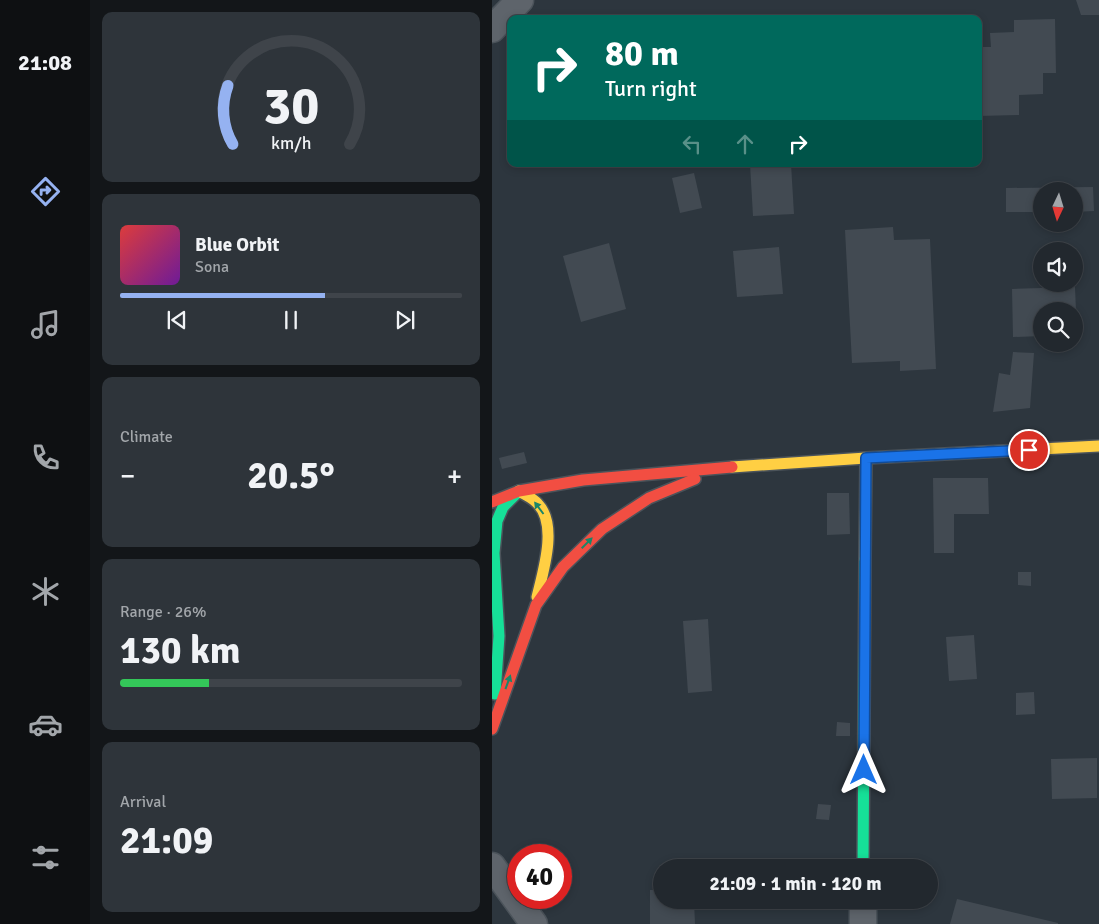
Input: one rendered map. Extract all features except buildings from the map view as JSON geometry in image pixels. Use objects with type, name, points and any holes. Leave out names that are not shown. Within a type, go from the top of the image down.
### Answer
[{"type":"main road","points":[[492,502],[519,491],[583,480],[866,458],[994,453],[1098,446]]},
{"type":"main road","points":[[863,859],[866,458]]},
{"type":"main road","points":[[536,606],[563,566],[602,529],[649,498],[722,468]]},
{"type":"main road","points":[[492,728],[536,606],[548,533],[546,518],[539,505],[519,491]]},
{"type":"main road","points":[[492,728],[498,636],[494,553],[497,522],[504,507],[519,491]]},
{"type":"main road","points":[[492,621],[498,636]]},
{"type":"street","points":[[492,29],[520,0]]},
{"type":"street","points":[[492,866],[534,924]]},
{"type":"street","points":[[863,909],[863,924]]},
{"type":"traffic: fast","points":[[495,694],[499,636],[494,553],[497,521],[503,507],[519,491]]},
{"type":"traffic: fast","points":[[863,859],[865,559]]},
{"type":"traffic: slow","points":[[732,467],[1099,446]]},
{"type":"traffic: slow","points":[[865,559],[866,458]]},
{"type":"traffic: slow","points":[[519,491],[538,504],[544,513],[547,524],[547,549],[537,597]]},
{"type":"traffic: jam","points":[[492,502],[519,491],[583,480],[732,467]]},
{"type":"traffic: jam","points":[[492,729],[536,605],[563,567],[602,529],[649,498],[695,479]]},
{"type":"route","points":[[864,770],[866,458],[1029,450]]}]
